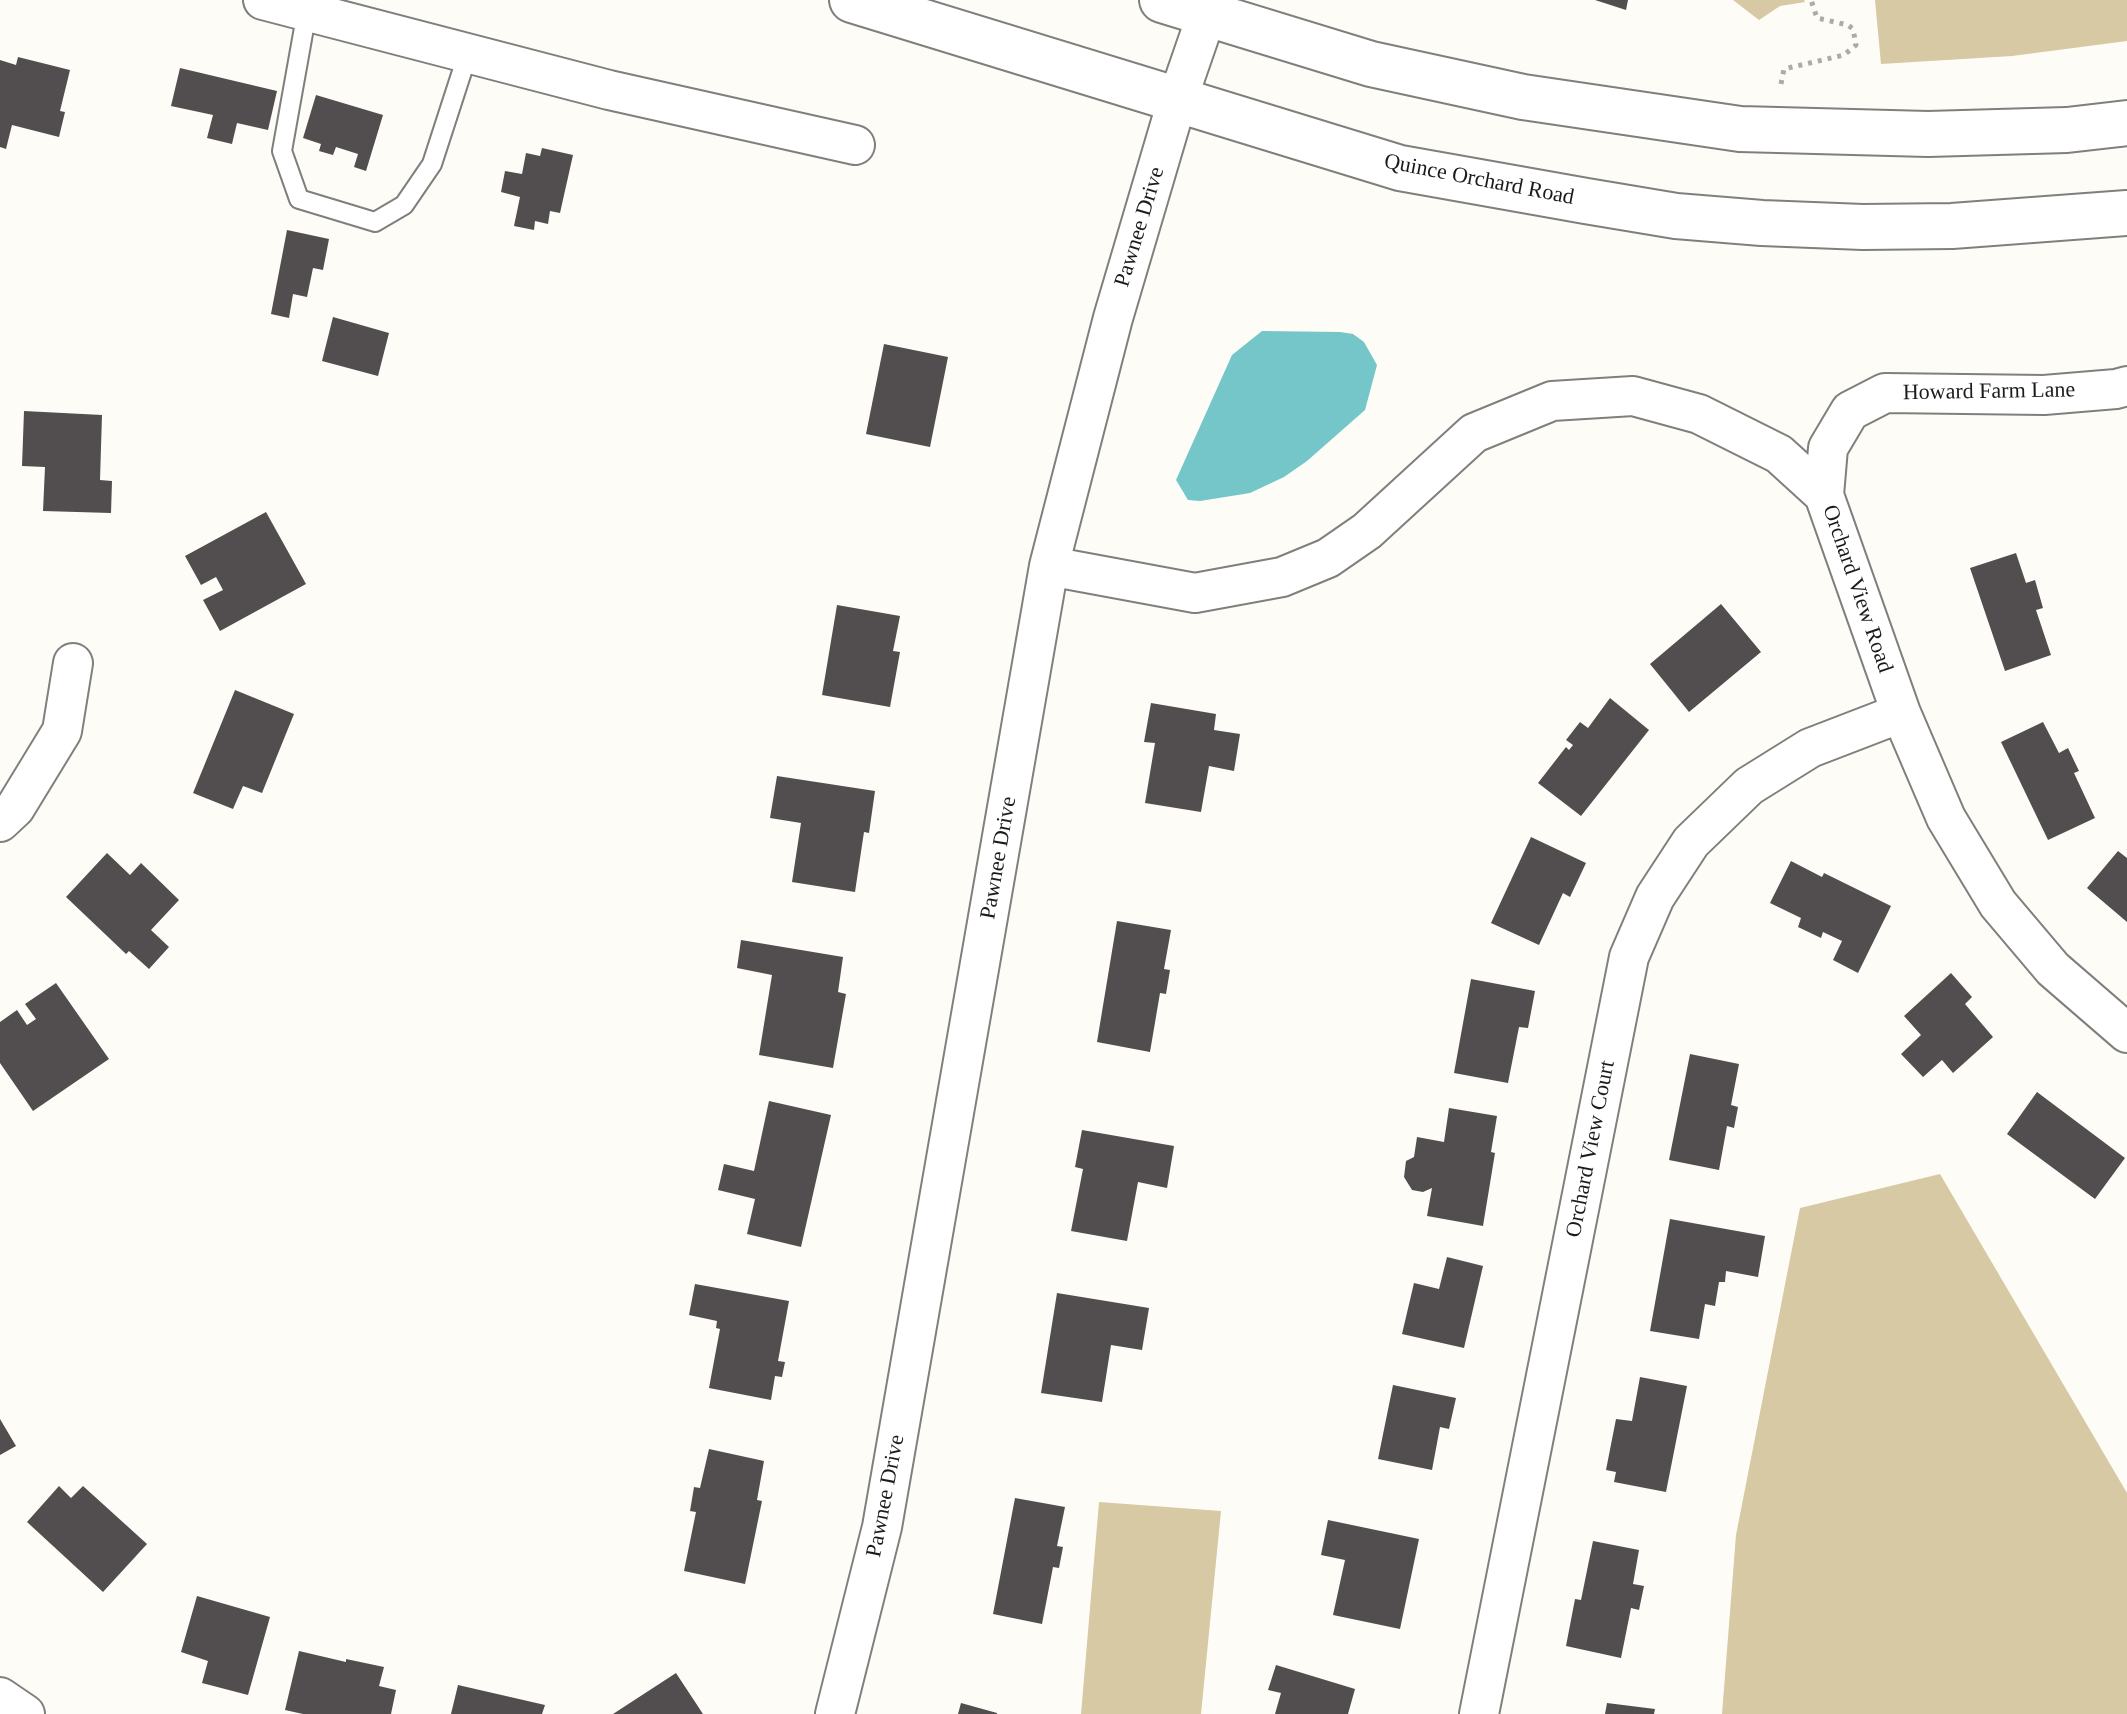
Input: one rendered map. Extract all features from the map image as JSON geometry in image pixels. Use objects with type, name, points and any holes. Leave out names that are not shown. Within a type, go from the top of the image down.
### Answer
[{"type":"main road","name":"Quince Orchard Road","points":[[852,0],[1400,168],[1676,216],[1762,223],[1952,226],[2127,213]]},
{"type":"main road","points":[[1162,0],[1371,64],[1508,94],[1740,129],[1928,134],[2067,130],[2127,123]]},
{"type":"street","points":[[263,0],[609,90],[855,145]]},
{"type":"street","name":"Pawnee Drive","points":[[835,1714],[882,1527],[1049,566],[1113,318],[1178,98],[1207,14]]},
{"type":"street","name":"Howard Farm Lane","points":[[1824,495],[1828,448],[1850,411],[1885,393],[2044,395],[2127,386]]},
{"type":"street","name":"Orchard View Road","points":[[1049,566],[1195,593],[1282,577],[1328,558],[1367,531],[1474,433],[1552,401],[1633,396],[1699,414],[1779,454],[1824,495],[1901,713],[1946,818],[1998,904],[2053,969],[2127,1033]]},
{"type":"street","points":[[0,822],[15,808],[62,731],[73,663]]},
{"type":"street","name":"Orchard View Court","points":[[1479,1714],[1629,957],[1655,897],[1691,842],[1749,786],[1810,748],[1901,713]]},
{"type":"street","points":[[0,1697],[25,1714]]},
{"type":"lane","points":[[307,11],[282,151],[299,199],[375,222],[404,205],[432,164],[468,53]]},
{"type":"path","points":[[1781,84],[1784,69],[1844,55],[1856,45],[1855,31],[1851,26],[1817,18],[1811,0]]},
{"type":"shaded area","points":[[1733,0],[1805,2],[1780,6],[1759,20]]},
{"type":"shaded area","points":[[1875,0],[2127,0],[2127,41],[2012,56],[1881,64]]},
{"type":"shaded area","points":[[1940,1174],[2127,1493],[2127,1714],[1722,1714],[1736,1535],[1800,1208]]},
{"type":"shaded area","points":[[1099,1502],[1221,1511],[1201,1714],[1081,1714]]},
{"type":"water","points":[[1262,331],[1340,332],[1353,334],[1364,342],[1377,365],[1365,410],[1284,477],[1250,493],[1188,500],[1176,480],[1232,355]]},
{"type":"building","points":[[1595,0],[1628,0],[1626,10]]},
{"type":"building","points":[[18,57],[70,70],[60,111],[65,112],[59,137],[12,125],[6,149],[0,147],[0,60],[16,65]]},
{"type":"building","points":[[180,68],[277,91],[268,130],[237,123],[232,144],[207,138],[213,115],[171,106]]},
{"type":"building","points":[[316,95],[383,115],[366,171],[354,167],[358,154],[336,147],[333,155],[319,151],[321,144],[303,138]]},
{"type":"building","points":[[542,148],[573,155],[560,213],[550,211],[548,224],[535,221],[534,230],[514,226],[520,197],[501,192],[505,171],[522,174],[526,153],[540,156]]},
{"type":"building","points":[[287,230],[329,239],[323,270],[313,268],[307,297],[293,294],[289,318],[271,314]]},
{"type":"building","points":[[333,317],[389,333],[378,376],[322,361]]},
{"type":"building","points":[[884,344],[948,357],[930,447],[866,434]]},
{"type":"building","points":[[24,411],[102,415],[100,480],[112,481],[111,513],[43,511],[45,467],[22,466]]},
{"type":"building","points":[[266,512],[306,584],[220,631],[203,600],[223,590],[216,577],[201,585],[185,556]]},
{"type":"building","points":[[2016,553],[2026,583],[2035,580],[2043,608],[2036,610],[2051,655],[2005,671],[1970,568]]},
{"type":"building","points":[[1721,604],[1761,652],[1689,712],[1650,664]]},
{"type":"building","points":[[837,605],[900,616],[893,651],[900,652],[890,707],[822,695]]},
{"type":"building","points":[[235,690],[294,714],[262,793],[243,786],[233,809],[193,793]]},
{"type":"building","points":[[1610,698],[1649,730],[1581,816],[1538,783],[1566,747],[1569,750],[1573,745],[1566,740],[1580,722],[1588,728]]},
{"type":"building","points":[[1151,703],[1216,714],[1214,730],[1240,734],[1234,771],[1209,766],[1201,812],[1145,803],[1155,743],[1144,742]]},
{"type":"building","points":[[2043,722],[2059,753],[2068,748],[2079,771],[2074,773],[2095,818],[2048,840],[2001,742]]},
{"type":"building","points":[[777,776],[875,791],[869,833],[864,832],[855,892],[792,882],[801,823],[770,818]]},
{"type":"building","points":[[1531,837],[1586,863],[1570,897],[1563,893],[1539,945],[1491,923]]},
{"type":"building","points":[[2118,851],[2127,858],[2127,922],[2087,888]]},
{"type":"building","points":[[107,853],[130,875],[141,863],[179,900],[151,930],[169,947],[149,969],[129,951],[126,954],[66,897]]},
{"type":"building","points":[[1791,861],[1822,877],[1824,873],[1891,906],[1858,973],[1833,960],[1842,941],[1823,932],[1821,938],[1798,927],[1801,918],[1770,903]]},
{"type":"building","points":[[1117,921],[1171,930],[1164,969],[1170,970],[1166,994],[1160,993],[1150,1052],[1097,1042]]},
{"type":"building","points":[[741,940],[843,957],[838,992],[846,994],[833,1068],[759,1055],[772,975],[737,968]]},
{"type":"building","points":[[1951,973],[1972,997],[1965,1004],[1993,1037],[1953,1073],[1942,1060],[1923,1077],[1901,1054],[1921,1035],[1904,1016]]},
{"type":"building","points":[[1471,979],[1535,991],[1528,1028],[1519,1027],[1508,1083],[1454,1073]]},
{"type":"building","points":[[56,983],[109,1059],[33,1111],[0,1063],[0,1022],[17,1010],[27,1025],[36,1019],[25,1004]]},
{"type":"building","points":[[1690,1054],[1739,1064],[1731,1105],[1738,1107],[1734,1128],[1727,1126],[1719,1170],[1669,1160]]},
{"type":"building","points":[[2037,1092],[2125,1158],[2095,1199],[2007,1134]]},
{"type":"building","points":[[769,1101],[831,1115],[801,1247],[747,1234],[755,1199],[718,1190],[724,1164],[754,1171]]},
{"type":"building","points":[[1449,1108],[1497,1116],[1491,1152],[1495,1153],[1483,1226],[1427,1216],[1432,1188],[1423,1192],[1412,1190],[1404,1177],[1406,1161],[1414,1157],[1417,1137],[1444,1142]]},
{"type":"building","points":[[1082,1130],[1174,1146],[1167,1188],[1138,1182],[1127,1241],[1071,1231],[1083,1169],[1075,1167]]},
{"type":"building","points":[[1670,1219],[1765,1236],[1758,1277],[1726,1271],[1725,1282],[1719,1282],[1715,1306],[1705,1304],[1699,1339],[1650,1331]]},
{"type":"building","points":[[1447,1257],[1483,1266],[1464,1348],[1402,1334],[1414,1283],[1439,1289]]},
{"type":"building","points":[[695,1284],[789,1301],[778,1361],[785,1362],[782,1377],[775,1376],[771,1400],[709,1388],[720,1329],[716,1328],[717,1321],[689,1315]]},
{"type":"building","points":[[1057,1293],[1149,1308],[1142,1350],[1111,1345],[1102,1402],[1041,1393]]},
{"type":"building","points":[[1640,1377],[1687,1386],[1666,1492],[1614,1482],[1616,1472],[1606,1470],[1616,1419],[1632,1421]]},
{"type":"building","points":[[1393,1385],[1456,1398],[1449,1429],[1440,1427],[1432,1470],[1378,1459]]},
{"type":"building","points":[[0,1419],[16,1446],[0,1455]]},
{"type":"building","points":[[709,1449],[764,1461],[757,1500],[762,1501],[745,1584],[684,1571],[696,1512],[690,1511],[694,1487],[700,1488]]},
{"type":"building","points":[[59,1486],[71,1498],[83,1486],[147,1544],[103,1592],[27,1522]]},
{"type":"building","points":[[1015,1498],[1065,1507],[1057,1546],[1063,1547],[1059,1568],[1053,1567],[1042,1624],[993,1614]]},
{"type":"building","points":[[1328,1520],[1419,1539],[1400,1629],[1333,1615],[1345,1560],[1321,1555]]},
{"type":"building","points":[[1593,1541],[1639,1550],[1633,1584],[1644,1586],[1639,1610],[1631,1608],[1621,1658],[1566,1646],[1575,1599],[1581,1600]]},
{"type":"building","points":[[197,1596],[270,1617],[248,1695],[202,1683],[208,1661],[181,1652]]},
{"type":"building","points":[[299,1651],[384,1667],[379,1686],[396,1690],[391,1714],[303,1714],[285,1710]]},
{"type":"building","points":[[1276,1665],[1355,1689],[1348,1714],[1275,1714],[1281,1693],[1268,1690]]},
{"type":"building","points":[[676,1673],[703,1714],[613,1714]]},
{"type":"building","points":[[458,1685],[545,1705],[542,1714],[451,1714]]},
{"type":"building","points":[[961,1703],[997,1713],[997,1714],[958,1714]]},
{"type":"building","points":[[1607,1703],[1655,1709],[1654,1714],[1605,1714]]}]
